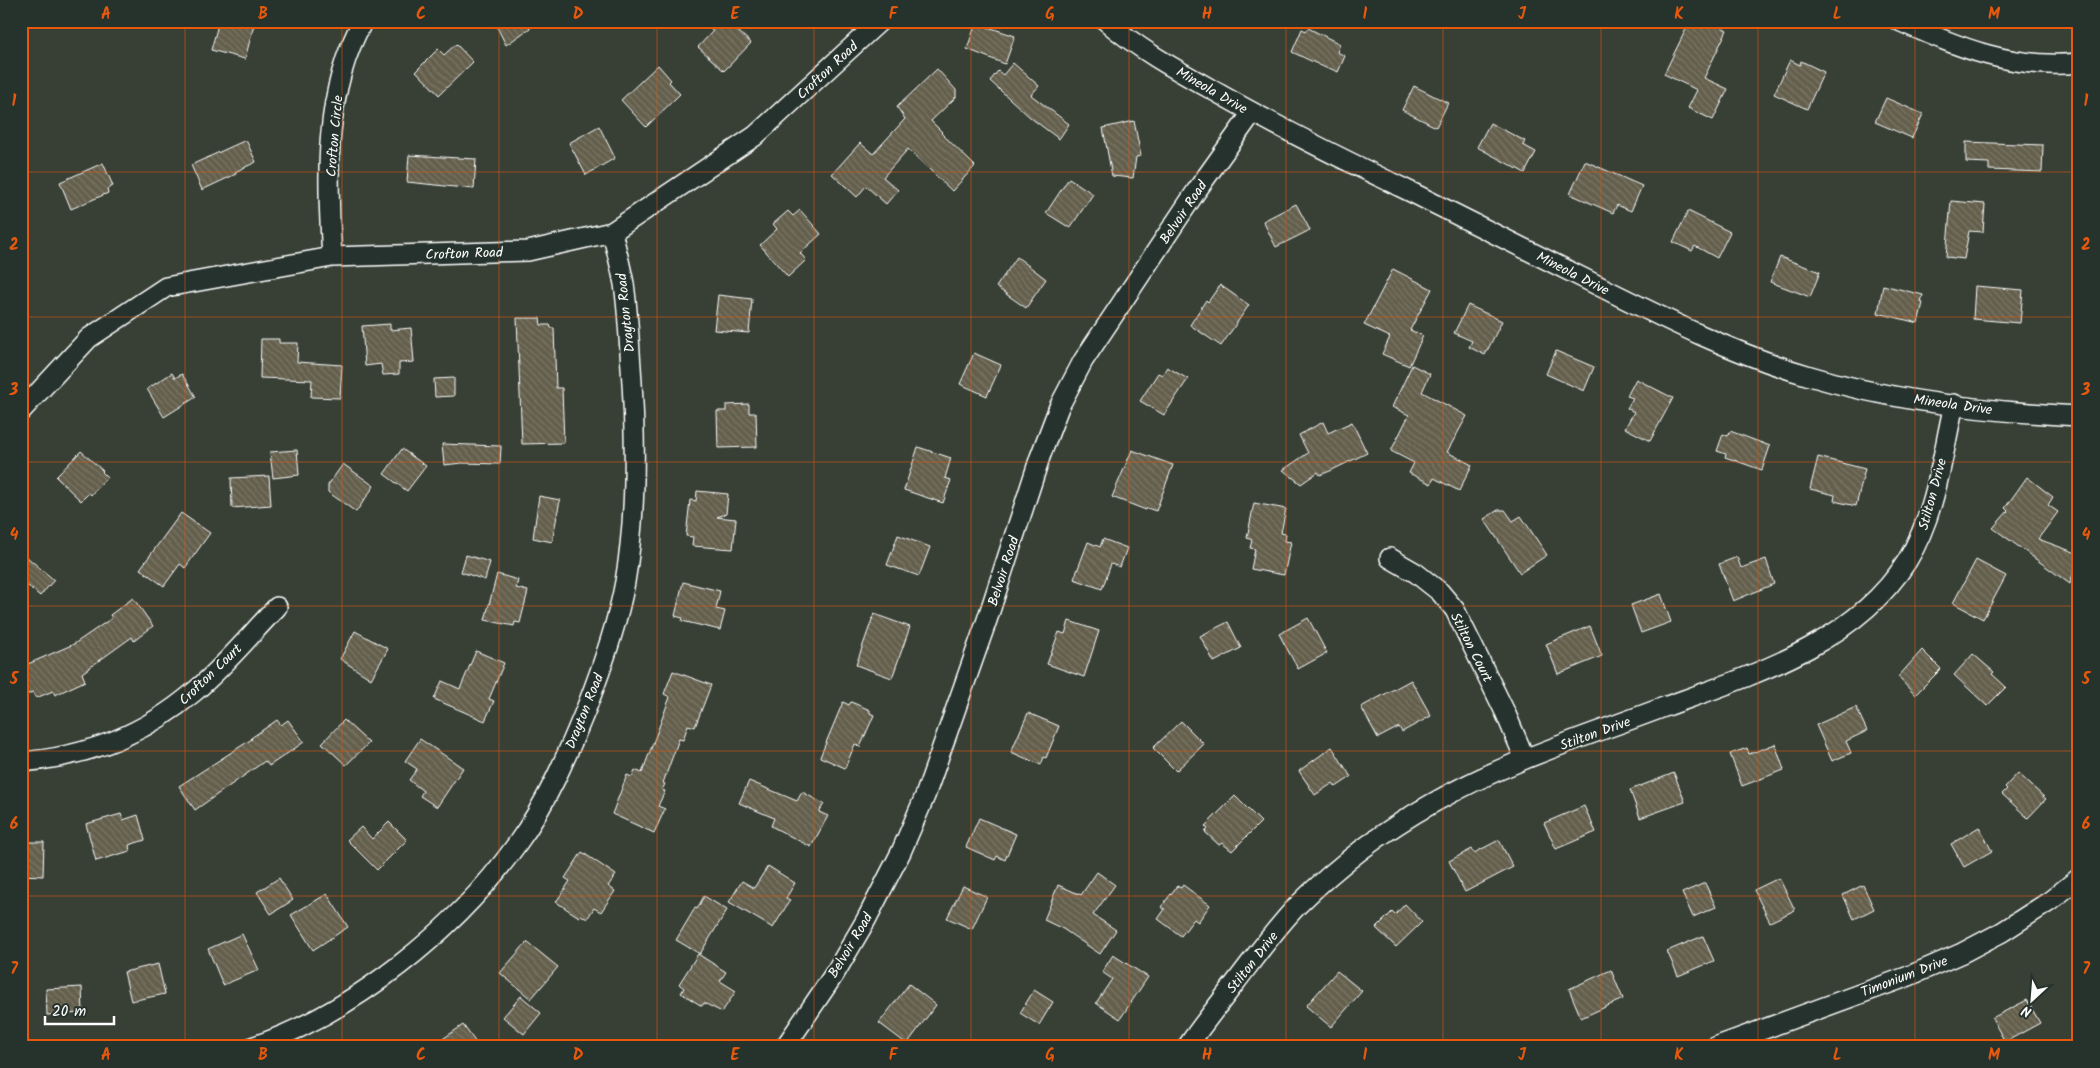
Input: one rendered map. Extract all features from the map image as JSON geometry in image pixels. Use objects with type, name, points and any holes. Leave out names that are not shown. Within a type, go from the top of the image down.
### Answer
[{"type":"street","name":"Crofton Circle","points":[[332,257],[329,155],[333,110],[343,66],[363,21]]},
{"type":"street","name":"Crofton Road","points":[[21,411],[89,338],[166,287],[332,257],[528,251],[612,232],[756,136],[880,21]]},
{"type":"street","name":"Mineola Drive","points":[[1106,21],[1153,56],[1252,113],[1324,151],[1684,328],[1777,366],[1812,377],[1883,394],[2028,414],[2079,416]]},
{"type":"street","points":[[1898,21],[1963,48],[1993,57],[2032,64],[2079,63]]},
{"type":"street","name":"Belvoir Road","points":[[785,1047],[853,943],[901,852],[925,796],[987,620],[1040,456],[1059,408],[1083,361],[1197,190],[1252,113]]},
{"type":"street","name":"Drayton Road","points":[[252,1047],[311,1021],[357,995],[402,963],[444,927],[483,887],[518,844],[538,812],[566,756],[612,637],[625,584],[632,531],[635,426],[629,329],[624,285],[612,232]]},
{"type":"street","name":"Stilton Drive","points":[[1187,1047],[1297,906],[1337,869],[1380,835],[1433,803],[1525,759],[1734,682],[1786,659],[1835,632],[1861,613],[1886,589],[1906,562],[1920,538],[1932,506],[1954,404]]},
{"type":"street","name":"Stilton Court","points":[[1390,558],[1416,572],[1440,592],[1455,610],[1505,712],[1525,759]]},
{"type":"street","name":"Crofton Court","points":[[21,762],[45,760],[89,751],[132,734],[166,715],[196,691],[276,607]]},
{"type":"street","name":"Timonium Drive","points":[[1715,1047],[1909,976],[1962,953],[2010,927],[2050,901],[2079,878]]},
{"type":"building","points":[[219,21],[255,21],[245,59],[211,50]]},
{"type":"building","points":[[494,21],[540,21],[506,45]]},
{"type":"building","points":[[703,21],[727,21],[751,43],[724,71],[698,47],[713,31]]},
{"type":"building","points":[[1690,21],[1709,21],[1727,30],[1704,78],[1728,89],[1713,120],[1688,108],[1697,90],[1664,74]]},
{"type":"building","points":[[976,23],[1015,36],[1005,64],[967,49]]},
{"type":"building","points":[[1308,28],[1340,44],[1337,52],[1345,56],[1338,72],[1292,52],[1302,29],[1306,31]]},
{"type":"building","points":[[456,44],[473,62],[439,95],[416,71],[438,49],[444,55]]},
{"type":"building","points":[[1790,60],[1800,65],[1801,61],[1824,72],[1807,109],[1774,94]]},
{"type":"building","points":[[1013,63],[1039,86],[1031,95],[1069,124],[1059,139],[1031,118],[990,81],[998,71],[1003,75]]},
{"type":"building","points":[[658,65],[671,80],[669,82],[680,94],[646,127],[621,100]]},
{"type":"building","points":[[937,69],[956,90],[956,97],[931,121],[975,166],[952,191],[908,149],[883,177],[898,190],[886,204],[866,186],[857,197],[832,174],[860,143],[873,154],[905,119],[897,107]]},
{"type":"building","points":[[1414,86],[1448,103],[1436,127],[1402,110]]},
{"type":"building","points":[[1886,98],[1923,114],[1912,138],[1875,122]]},
{"type":"building","points":[[1134,121],[1141,156],[1136,157],[1133,178],[1112,176],[1103,128]]},
{"type":"building","points":[[1490,123],[1525,141],[1523,145],[1536,152],[1525,173],[1477,147]]},
{"type":"building","points":[[599,126],[615,158],[586,175],[569,143]]},
{"type":"building","points":[[246,140],[256,162],[202,190],[191,165]]},
{"type":"building","points":[[1966,142],[2043,145],[2042,172],[1989,170],[1989,163],[1966,162]]},
{"type":"building","points":[[409,155],[476,159],[474,189],[407,182]]},
{"type":"building","points":[[1585,161],[1642,186],[1631,211],[1617,205],[1613,213],[1570,194]]},
{"type":"building","points":[[103,163],[113,186],[107,189],[108,193],[71,209],[60,182]]},
{"type":"building","points":[[1069,178],[1093,194],[1070,228],[1046,213]]},
{"type":"building","points":[[1951,201],[1985,204],[1983,232],[1969,231],[1964,259],[1946,257]]},
{"type":"building","points":[[1296,204],[1310,230],[1276,247],[1263,221]]},
{"type":"building","points":[[800,210],[821,234],[800,253],[806,260],[788,277],[760,245],[777,229],[773,224],[788,211],[793,216]]},
{"type":"building","points":[[1688,211],[1730,232],[1717,258],[1695,246],[1692,251],[1673,242]]},
{"type":"building","points":[[1017,257],[1046,279],[1026,308],[996,287]]},
{"type":"building","points":[[1780,257],[1820,272],[1810,297],[1770,282]]},
{"type":"building","points":[[1393,269],[1432,289],[1410,330],[1423,336],[1409,366],[1382,354],[1390,337],[1364,325]]},
{"type":"building","points":[[1220,285],[1249,305],[1221,346],[1190,325],[1206,300],[1208,302]]},
{"type":"building","points":[[1883,285],[1923,295],[1918,323],[1878,313]]},
{"type":"building","points":[[1975,286],[2023,290],[2020,323],[1973,319]]},
{"type":"building","points":[[718,295],[752,299],[749,333],[714,330]]},
{"type":"building","points":[[1468,305],[1502,321],[1485,355],[1469,347],[1472,341],[1454,333]]},
{"type":"building","points":[[517,318],[540,318],[541,325],[550,325],[551,328],[554,328],[556,388],[562,388],[564,443],[522,444]]},
{"type":"building","points":[[390,324],[390,330],[411,328],[414,362],[399,363],[399,374],[383,375],[381,364],[365,366],[362,326]]},
{"type":"building","points":[[261,339],[279,339],[279,343],[298,343],[297,362],[342,365],[340,398],[311,397],[312,380],[260,378]]},
{"type":"building","points":[[1556,351],[1594,367],[1584,391],[1546,374]]},
{"type":"building","points":[[974,353],[1001,365],[987,396],[960,384]]},
{"type":"building","points":[[1412,365],[1430,374],[1422,392],[1467,416],[1447,452],[1472,465],[1459,491],[1434,478],[1431,484],[1409,473],[1414,463],[1391,451],[1409,415],[1392,407]]},
{"type":"building","points":[[1167,367],[1188,379],[1164,415],[1140,401],[1158,373],[1162,375]]},
{"type":"building","points":[[172,373],[175,378],[182,374],[196,397],[164,417],[147,389]]},
{"type":"building","points":[[454,378],[454,396],[435,397],[434,379]]},
{"type":"building","points":[[1636,379],[1673,398],[1650,441],[1625,428],[1634,412],[1627,408],[1633,398],[1627,396]]},
{"type":"building","points":[[749,404],[749,413],[756,413],[757,447],[718,448],[717,411],[726,411],[726,405]]},
{"type":"building","points":[[1323,422],[1328,433],[1352,422],[1367,453],[1320,475],[1318,472],[1301,484],[1283,470],[1308,453],[1299,435]]},
{"type":"building","points":[[1730,431],[1770,446],[1762,470],[1725,457],[1726,454],[1717,451],[1723,434],[1728,436]]},
{"type":"building","points":[[442,444],[501,446],[500,464],[462,463],[444,465]]},
{"type":"building","points":[[918,447],[951,458],[945,478],[951,480],[943,503],[904,490]]},
{"type":"building","points":[[402,449],[426,466],[407,491],[384,474]]},
{"type":"building","points":[[297,450],[299,475],[273,478],[270,452]]},
{"type":"building","points":[[1132,450],[1173,465],[1156,511],[1147,508],[1146,510],[1112,497]]},
{"type":"building","points":[[81,451],[107,477],[91,495],[89,493],[81,501],[56,477]]},
{"type":"building","points":[[1818,457],[1865,469],[1856,506],[1834,501],[1835,495],[1810,489]]},
{"type":"building","points":[[343,464],[374,486],[356,512],[328,492],[328,485]]},
{"type":"building","points":[[269,476],[271,505],[232,508],[231,478]]},
{"type":"building","points":[[2027,477],[2053,497],[2048,505],[2058,512],[2038,539],[2079,554],[2070,584],[1993,528],[2008,511],[2005,508]]},
{"type":"building","points":[[697,491],[728,494],[726,514],[717,517],[736,519],[733,549],[692,546],[693,537],[686,536],[690,500],[696,501]]},
{"type":"building","points":[[539,496],[560,500],[552,542],[533,538]]},
{"type":"building","points":[[1254,503],[1286,509],[1281,533],[1286,534],[1285,541],[1291,542],[1284,575],[1251,569],[1255,549],[1250,548],[1252,540],[1247,538]]},
{"type":"building","points":[[1498,510],[1505,510],[1513,521],[1521,516],[1547,555],[1520,573],[1484,519]]},
{"type":"building","points":[[181,513],[210,533],[185,568],[180,564],[164,586],[140,569]]},
{"type":"building","points":[[898,535],[930,547],[919,576],[887,565]]},
{"type":"building","points":[[1103,539],[1127,548],[1120,567],[1111,564],[1102,589],[1074,579],[1088,542],[1100,547]]},
{"type":"building","points":[[21,552],[54,580],[40,596],[21,580]]},
{"type":"building","points":[[466,555],[490,562],[485,580],[461,572]]},
{"type":"building","points":[[1737,557],[1741,568],[1766,559],[1774,584],[1733,601],[1719,564]]},
{"type":"building","points":[[1976,560],[2006,576],[1983,619],[1953,603]]},
{"type":"building","points":[[497,574],[518,580],[516,588],[528,591],[520,623],[515,622],[514,626],[485,620]]},
{"type":"building","points":[[683,582],[720,591],[716,609],[725,611],[720,630],[682,621],[683,618],[675,616]]},
{"type":"building","points":[[1661,594],[1671,622],[1641,633],[1631,605]]},
{"type":"building","points":[[133,598],[153,626],[134,641],[132,637],[82,673],[85,681],[55,695],[53,691],[36,698],[33,692],[21,697],[21,667],[74,644],[112,618],[110,615]]},
{"type":"building","points":[[874,614],[910,627],[892,678],[856,665]]},
{"type":"building","points":[[1308,618],[1327,653],[1298,669],[1279,634]]},
{"type":"building","points":[[1069,621],[1099,631],[1084,677],[1047,664],[1059,632],[1065,634]]},
{"type":"building","points":[[1228,622],[1241,648],[1214,662],[1200,636]]},
{"type":"building","points":[[1590,626],[1602,656],[1558,674],[1546,644]]},
{"type":"building","points":[[355,631],[388,649],[371,679],[340,659]]},
{"type":"building","points":[[1922,650],[1941,669],[1915,695],[1898,677]]},
{"type":"building","points":[[476,651],[504,663],[489,699],[494,701],[485,721],[434,699],[442,681],[460,689]]},
{"type":"building","points":[[1973,654],[1994,672],[1992,674],[2006,687],[1987,706],[1954,675]]},
{"type":"building","points":[[673,671],[711,685],[695,727],[688,725],[683,740],[679,739],[663,783],[665,784],[662,790],[665,791],[658,806],[665,809],[654,833],[612,814],[627,775],[632,777],[635,770],[642,773],[670,697],[664,694]]},
{"type":"building","points":[[1411,680],[1431,716],[1402,732],[1399,727],[1378,738],[1361,707]]},
{"type":"building","points":[[843,702],[849,705],[851,702],[870,710],[870,713],[874,715],[860,747],[855,744],[845,768],[820,757]]},
{"type":"building","points":[[1856,707],[1867,731],[1846,741],[1851,753],[1832,761],[1816,725]]},
{"type":"building","points":[[1028,713],[1059,726],[1046,758],[1044,757],[1041,765],[1011,752]]},
{"type":"building","points":[[277,720],[281,725],[288,720],[304,742],[269,766],[265,761],[195,810],[179,786],[252,739]]},
{"type":"building","points":[[344,720],[369,743],[346,765],[322,743]]},
{"type":"building","points":[[1181,721],[1204,744],[1176,771],[1153,748]]},
{"type":"building","points":[[420,739],[463,768],[437,807],[420,796],[423,791],[409,780],[417,769],[405,761]]},
{"type":"building","points":[[1775,744],[1784,770],[1742,786],[1730,754],[1747,748],[1749,754]]},
{"type":"building","points":[[1332,747],[1351,777],[1336,787],[1333,783],[1315,795],[1299,771]]},
{"type":"building","points":[[1674,773],[1685,802],[1640,818],[1630,790]]},
{"type":"building","points":[[2018,773],[2046,799],[2028,818],[2002,794],[2007,789],[2005,787]]},
{"type":"building","points":[[749,781],[797,801],[802,792],[824,804],[819,812],[828,816],[811,847],[771,826],[774,818],[739,803]]},
{"type":"building","points":[[1235,796],[1261,822],[1232,851],[1222,843],[1219,845],[1205,832],[1208,829],[1205,826]]},
{"type":"building","points":[[1584,806],[1596,832],[1556,849],[1544,823]]},
{"type":"building","points":[[121,814],[123,820],[138,815],[145,840],[129,845],[130,851],[96,861],[86,824]]},
{"type":"building","points":[[979,818],[1016,834],[1005,860],[997,856],[995,860],[966,847]]},
{"type":"building","points":[[389,822],[407,840],[377,870],[347,840],[361,827],[372,839]]},
{"type":"building","points":[[1979,827],[1992,851],[1964,867],[1951,844]]},
{"type":"building","points":[[1499,840],[1513,867],[1465,892],[1449,861],[1472,849],[1474,853]]},
{"type":"building","points":[[21,842],[44,842],[43,876],[21,875]]},
{"type":"building","points":[[582,852],[616,875],[608,886],[615,891],[601,912],[594,908],[587,919],[581,915],[579,917],[556,902],[570,881],[565,878]]},
{"type":"building","points":[[768,866],[795,883],[786,898],[790,900],[773,928],[729,902],[742,881],[754,888]]},
{"type":"building","points":[[1097,872],[1115,885],[1093,915],[1116,930],[1100,954],[1063,929],[1044,920],[1058,885],[1081,895]]},
{"type":"building","points":[[279,878],[293,900],[271,914],[257,892]]},
{"type":"building","points":[[1779,878],[1795,910],[1770,922],[1754,890]]},
{"type":"building","points":[[1705,883],[1716,907],[1693,917],[1682,893]]},
{"type":"building","points":[[1183,885],[1210,905],[1198,922],[1194,919],[1181,936],[1158,919],[1165,909],[1161,907],[1177,886],[1181,888]]},
{"type":"building","points":[[1863,885],[1874,909],[1854,919],[1843,895]]},
{"type":"building","points":[[963,886],[987,897],[972,929],[947,918]]},
{"type":"building","points":[[327,894],[348,927],[313,950],[291,915]]},
{"type":"building","points":[[704,896],[727,910],[700,954],[676,940]]},
{"type":"building","points":[[1405,904],[1422,922],[1396,947],[1376,928],[1392,912],[1395,915]]},
{"type":"building","points":[[242,934],[259,970],[223,985],[208,949]]},
{"type":"building","points":[[1703,936],[1714,961],[1678,976],[1667,951]]},
{"type":"building","points":[[527,942],[558,967],[531,999],[500,973]]},
{"type":"building","points":[[698,954],[726,972],[720,981],[736,991],[722,1012],[704,1003],[702,1006],[681,993],[684,988],[679,984]]},
{"type":"building","points":[[1113,955],[1148,977],[1120,1019],[1096,1003],[1112,979],[1102,972]]},
{"type":"building","points":[[158,964],[165,994],[131,1001],[124,972]]},
{"type":"building","points":[[1611,970],[1623,999],[1581,1018],[1569,989]]},
{"type":"building","points":[[1337,971],[1362,991],[1331,1027],[1306,1006]]},
{"type":"building","points":[[909,984],[936,1005],[907,1044],[879,1023]]},
{"type":"building","points":[[82,987],[83,1013],[47,1015],[46,989]]},
{"type":"building","points":[[1034,990],[1053,1002],[1039,1025],[1020,1013]]},
{"type":"building","points":[[521,996],[541,1013],[524,1034],[503,1017]]},
{"type":"building","points":[[2027,1000],[2040,1023],[2005,1042],[1992,1018]]},
{"type":"building","points":[[463,1025],[479,1047],[431,1047]]}]
